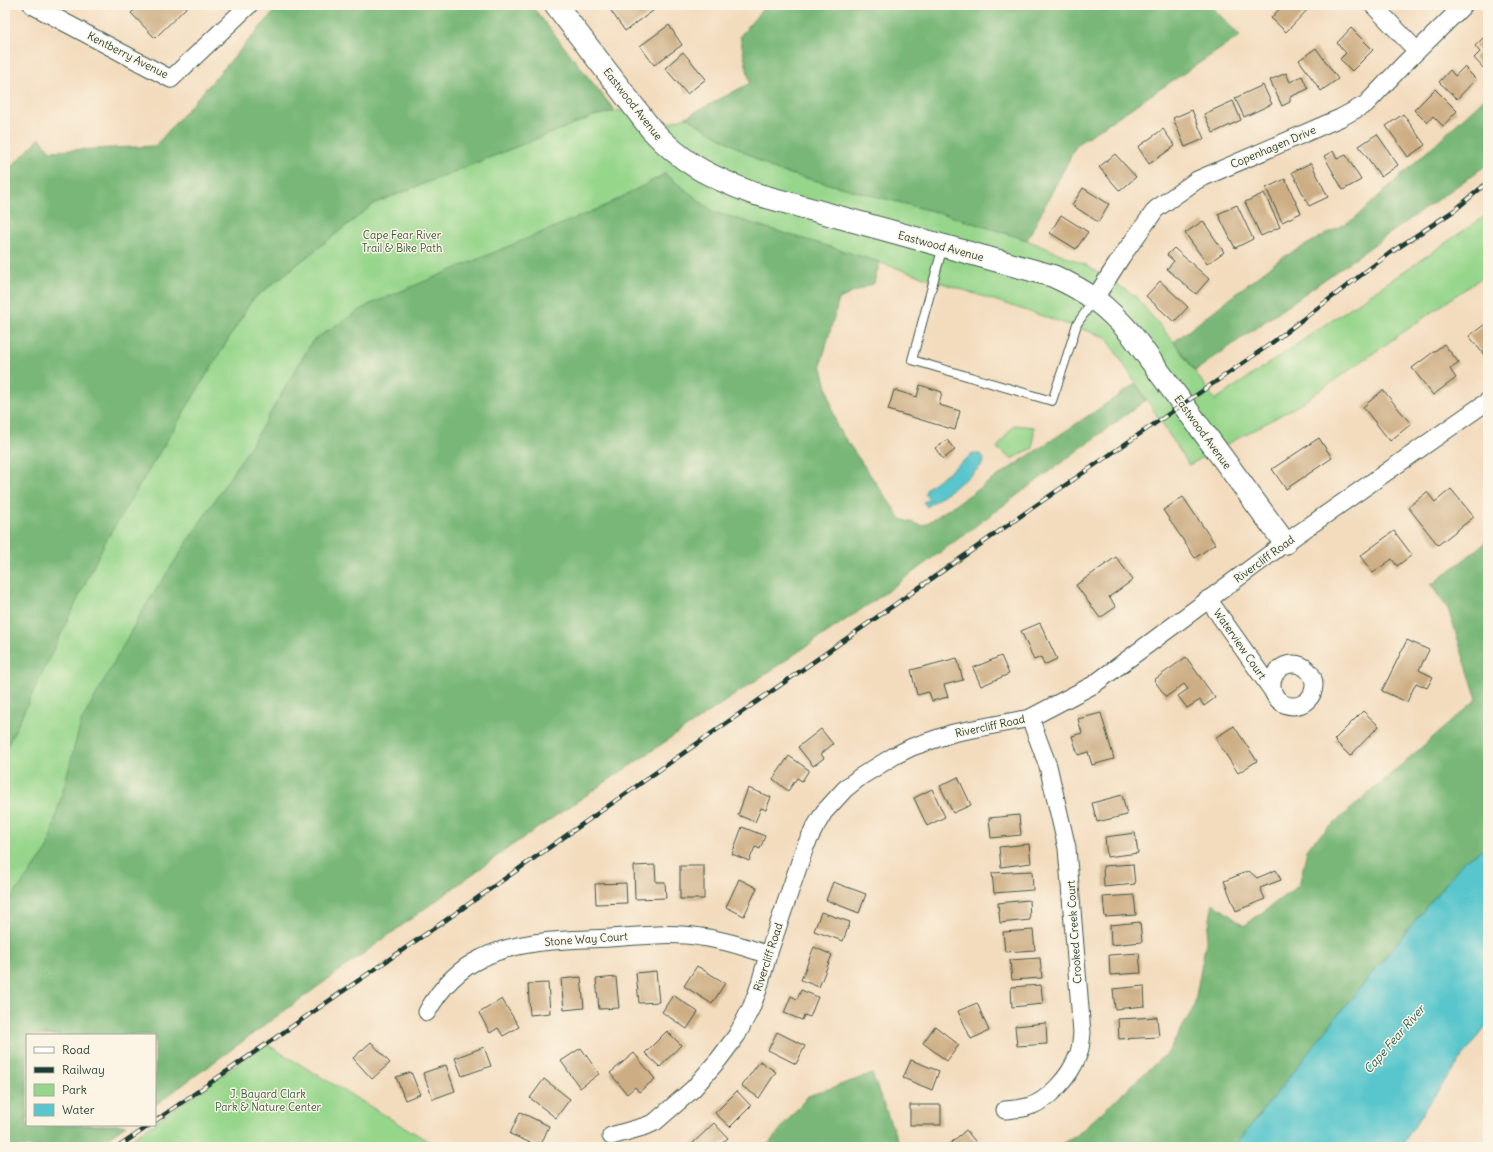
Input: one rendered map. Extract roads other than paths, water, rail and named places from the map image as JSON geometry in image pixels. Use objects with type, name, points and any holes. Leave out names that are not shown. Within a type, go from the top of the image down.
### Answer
[{"type":"street","name":"Kentberry Avenue","points":[[32,5],[171,79],[249,5]]},
{"type":"street","name":"Eastwood Avenue","points":[[556,5],[651,129],[670,148],[696,168],[723,182],[752,193],[1053,276],[1071,284],[1095,298],[1112,313],[1132,335],[1285,543]]},
{"type":"street","points":[[1373,5],[1417,51]]},
{"type":"street","name":"Copenhagen Drive","points":[[1095,298],[1122,256],[1156,209],[1197,180],[1340,118],[1366,104],[1464,5]]},
{"type":"street","name":"Rivercliff Road","points":[[611,1136],[636,1130],[655,1122],[693,1089],[719,1059],[736,1035],[751,1008],[758,990],[768,955],[805,847],[824,812],[844,790],[860,777],[912,747],[953,733],[1030,718],[1093,685],[1285,543],[1488,401]]},
{"type":"street","name":"Waterview Court","points":[[1208,599],[1272,690]]},
{"type":"street","name":"Crooked Creek Court","points":[[1005,1110],[1028,1107],[1045,1098],[1060,1085],[1079,1055],[1082,1034],[1067,848],[1048,766],[1030,718]]},
{"type":"street","name":"Stone Way Court","points":[[427,1012],[436,996],[449,981],[464,968],[481,958],[500,950],[529,944],[670,934],[700,936],[720,940],[768,955]]},
{"type":"lane","points":[[943,246],[912,360],[1052,401],[1077,324],[1095,298]]},
{"type":"water","points":[[974,453],[982,455],[984,460],[983,464],[971,475],[927,507],[923,502],[929,500],[925,494],[927,488]]},
{"type":"water","name":"Cape Fear River","points":[[1488,846],[1488,1023],[1426,1107],[1401,1147],[1234,1147],[1338,1015],[1464,861]]},
{"type":"railway","points":[[156,1120],[446,920],[1035,506],[1269,345],[1390,253],[1455,210],[1488,182]]},
{"type":"railway","points":[[118,1147],[149,1126]]},
{"type":"park label","name":"Cape Fear River Trail & Bike Path","points":[[402,241]]},
{"type":"park label","name":"J. Bayard Clark Park & Nature Center","points":[[268,1100]]}]
